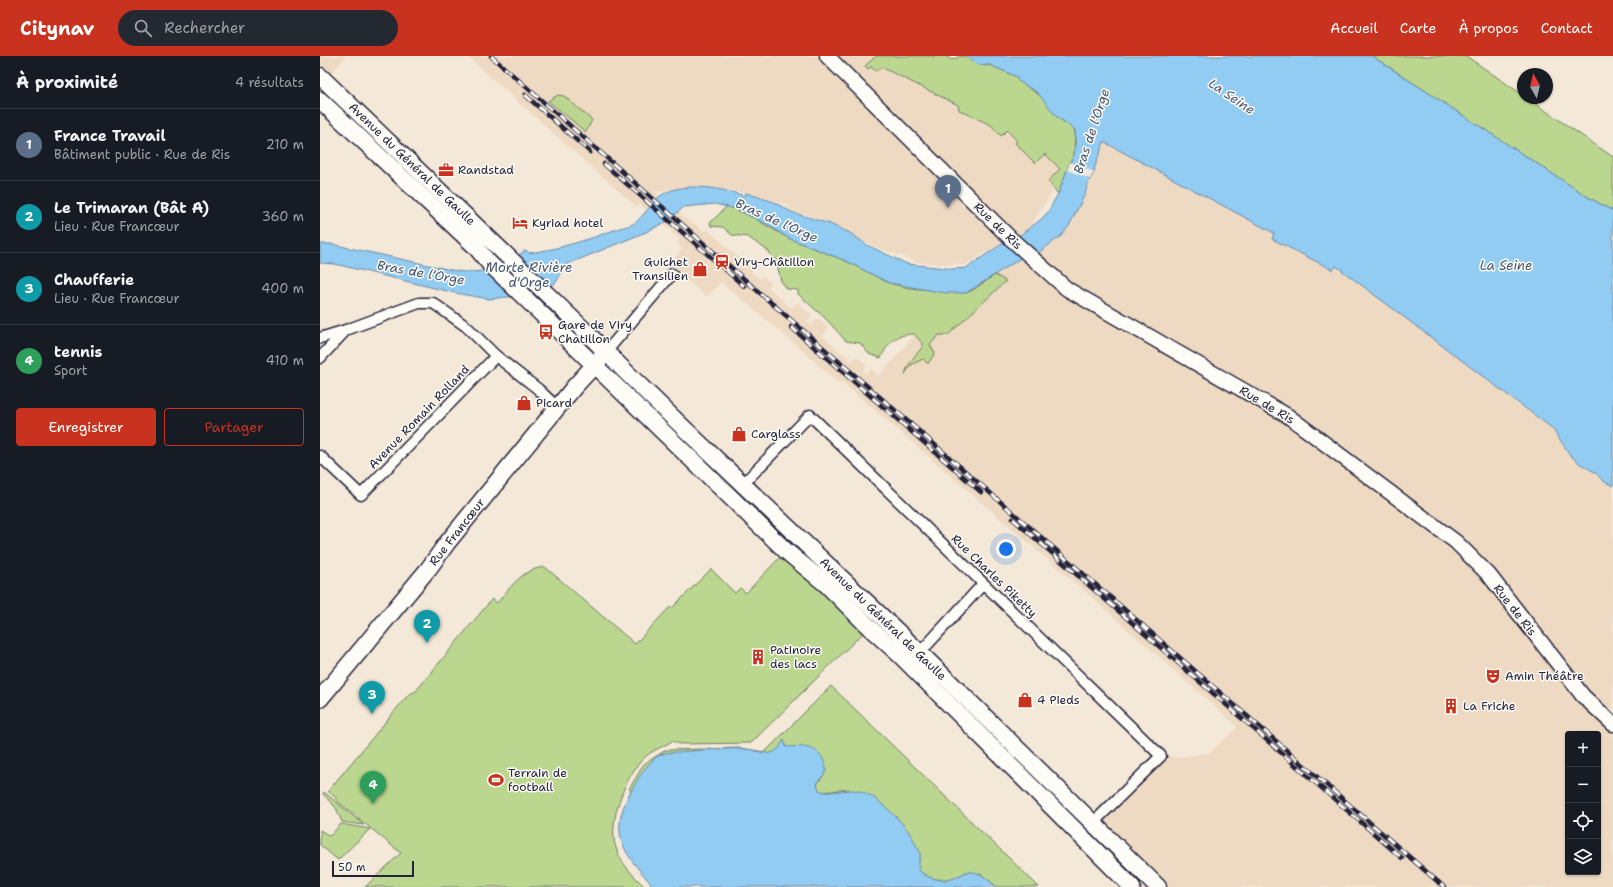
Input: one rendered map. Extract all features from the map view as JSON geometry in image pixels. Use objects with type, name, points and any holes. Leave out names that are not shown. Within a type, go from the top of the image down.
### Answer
[{"type":"main road","name":"Rue de Ris","points":[[827,56],[1010,238],[1058,282],[1078,297],[1288,416],[1456,542],[1489,575],[1583,696],[1613,724]]},
{"type":"main road","name":"Avenue du Général de Gaulle","points":[[320,76],[544,290],[691,435],[919,652],[1158,887]]},
{"type":"main road","name":"Avenue du Général de Gaulle","points":[[320,100],[475,246],[489,263],[593,366],[786,551],[828,585],[868,627],[901,656],[1132,887]]},
{"type":"main road","name":"Rue Francœur","points":[[320,699],[429,568],[450,539],[606,352]]},
{"type":"street","points":[[606,352],[672,274]]},
{"type":"street","points":[[320,338],[419,303],[433,303],[466,327],[496,356],[558,408]]},
{"type":"street","points":[[320,358],[346,330]]},
{"type":"street","name":"Avenue Romain Rolland","points":[[320,456],[361,495],[496,356]]},
{"type":"street","name":"Rue Charles Piketty","points":[[743,484],[810,415],[1161,756],[1093,823]]},
{"type":"street","points":[[901,656],[916,657],[983,584]]},
{"type":"shaded area","points":[[320,56],[346,56],[325,81],[320,76]]},
{"type":"shaded area","points":[[467,56],[946,56],[952,60],[965,56],[1104,142],[1275,233],[1272,239],[1333,270],[1336,266],[1350,275],[1553,429],[1570,455],[1596,473],[1603,481],[1613,486],[1613,887],[1158,887],[1093,823],[1161,756],[1178,757],[1209,753],[1238,727],[1090,596],[841,381],[839,383],[721,282],[707,297],[669,265],[682,249],[677,244],[680,239],[640,204],[637,207]],"holes":[[[1088,137],[1064,212],[959,285],[879,376],[871,369],[867,374],[863,371],[867,365],[856,356],[851,361],[823,336],[829,328],[818,318],[811,325],[807,322],[812,315],[797,302],[791,308],[768,287],[771,283],[763,276],[760,279],[752,272],[753,270],[707,229],[704,231],[697,225],[688,221],[654,191],[659,192],[694,186],[747,193],[789,205],[788,210],[810,216],[880,249],[920,263],[965,265],[1029,228]]]},
{"type":"green space","points":[[876,56],[946,56],[952,60],[965,56],[984,66],[990,65],[1017,77],[1042,97],[1057,117],[1075,130],[1074,155],[1058,194],[1048,181],[1060,169],[1045,154],[1035,163],[1015,143],[1017,141],[1007,130],[1001,136],[991,125],[959,110],[958,105],[881,67],[876,71],[871,67],[868,69],[865,66]]},
{"type":"green space","points":[[1372,56],[1466,56],[1517,91],[1517,104],[1536,104],[1613,157],[1613,211],[1588,197]]},
{"type":"green space","points":[[558,95],[564,96],[592,120],[586,132],[548,101]]},
{"type":"green space","points":[[727,206],[749,215],[788,238],[846,261],[889,283],[909,288],[966,293],[995,275],[1006,281],[948,335],[939,335],[930,345],[935,353],[928,364],[923,359],[911,365],[905,374],[908,366],[922,348],[922,343],[914,334],[897,337],[890,343],[881,358],[869,354],[860,343],[846,341],[826,319],[798,294],[798,290],[787,289],[781,281],[776,260],[767,250],[748,237],[732,235],[723,227],[711,226],[710,223]]},
{"type":"green space","points":[[786,551],[869,627],[751,743],[680,744],[672,741],[650,753],[637,766],[624,788],[620,800],[616,813],[614,838],[618,854],[621,859],[645,887],[365,887],[401,853],[336,800],[336,798],[328,791],[408,695],[416,691],[492,599],[497,603],[512,585],[523,575],[537,568],[545,567],[635,644],[669,608],[673,607],[711,569],[735,593],[740,588],[746,593]]},
{"type":"green space","points":[[831,686],[1039,887],[997,887],[980,874],[966,872],[947,879],[934,879],[928,877],[918,868],[920,854],[848,789],[823,792],[818,790],[817,784],[823,776],[624,807],[631,790],[629,789],[644,764],[666,750],[740,748],[765,752]]},
{"type":"green space","points":[[324,792],[364,825],[342,822],[336,808],[323,794]]},
{"type":"green space","points":[[341,824],[370,829],[338,860],[320,845],[320,830],[330,836]]},
{"type":"water","name":"La Seine","points":[[965,56],[1372,56],[1588,197],[1613,211],[1613,486],[1603,481],[1596,473],[1579,463],[1570,455],[1553,429],[1336,266],[1333,270],[1272,239],[1274,233],[1104,142],[1094,169],[1095,171],[1089,181],[1085,194],[1069,226],[1061,236],[1038,253],[1021,258],[966,293],[945,293],[889,283],[846,261],[788,238],[770,226],[736,209],[715,204],[684,207],[666,222],[646,232],[558,268],[561,273],[557,281],[550,287],[534,294],[489,299],[455,293],[335,264],[320,263],[320,244],[331,244],[456,271],[485,271],[505,265],[526,250],[529,253],[562,247],[632,224],[639,219],[659,197],[668,192],[689,187],[701,187],[724,190],[745,196],[746,193],[774,202],[791,212],[830,224],[850,233],[867,245],[907,264],[955,269],[966,268],[1005,242],[1020,235],[1039,221],[1048,212],[1059,192],[1074,155],[1076,142],[1075,130],[1057,117],[1038,93],[1018,81],[1017,77],[990,65],[979,65]]},
{"type":"water","points":[[784,740],[786,747],[808,748],[818,752],[822,756],[826,771],[817,784],[819,790],[831,792],[850,790],[865,793],[874,798],[892,813],[913,838],[920,852],[918,867],[919,870],[925,875],[945,880],[953,879],[967,872],[975,872],[985,877],[997,887],[654,887],[629,857],[621,837],[620,826],[622,813],[627,799],[646,767],[656,757],[669,752],[714,749],[747,749],[771,753],[777,750]]},
{"type":"pier","points":[[1070,162],[1094,172],[1090,179],[1067,170]]},
{"type":"railway","points":[[491,56],[760,293],[1444,887]]},
{"type":"railway","points":[[525,95],[590,152]]},
{"type":"railway","points":[[604,164],[744,286]]},
{"type":"railway","points":[[791,327],[981,492]]},
{"type":"railway","points":[[1013,519],[1402,858]]},
{"type":"place","name":"Randstad","points":[[446,170]]},
{"type":"place","name":"France Travail","points":[[948,208]]},
{"type":"place","name":"Kyriad hotel","points":[[520,223]]},
{"type":"place","name":"Viry-Châtillon","points":[[722,262]]},
{"type":"place","name":"Guichet Transilien","points":[[700,269]]},
{"type":"place","name":"Gare de Viry Chatillon","points":[[546,332]]},
{"type":"place","name":"Picard","points":[[524,403]]},
{"type":"place","name":"Carglass","points":[[739,434]]},
{"type":"place","name":"Le Trimaran (Bât A)","points":[[427,643]]},
{"type":"place","name":"Patinoire des lacs","points":[[758,657]]},
{"type":"place","name":"Amin Théâtre","points":[[1493,676]]},
{"type":"place","name":"4 Pieds","points":[[1025,700]]},
{"type":"place","name":"La Friche","points":[[1451,706]]},
{"type":"place","name":"Chaufferie","points":[[372,714]]},
{"type":"place","name":"Terrain de football","points":[[496,780]]},
{"type":"place","name":"tennis","points":[[373,804]]},
{"type":"water label","name":"Bras de l'Orge","points":[[1091,131]]},
{"type":"water label","name":"Bras de l'Orge","points":[[777,220]]},
{"type":"water label","name":"Bras de l'Orge","points":[[421,272]]},
{"type":"water label","name":"Morte Rivière d'Orge","points":[[529,274]]}]
